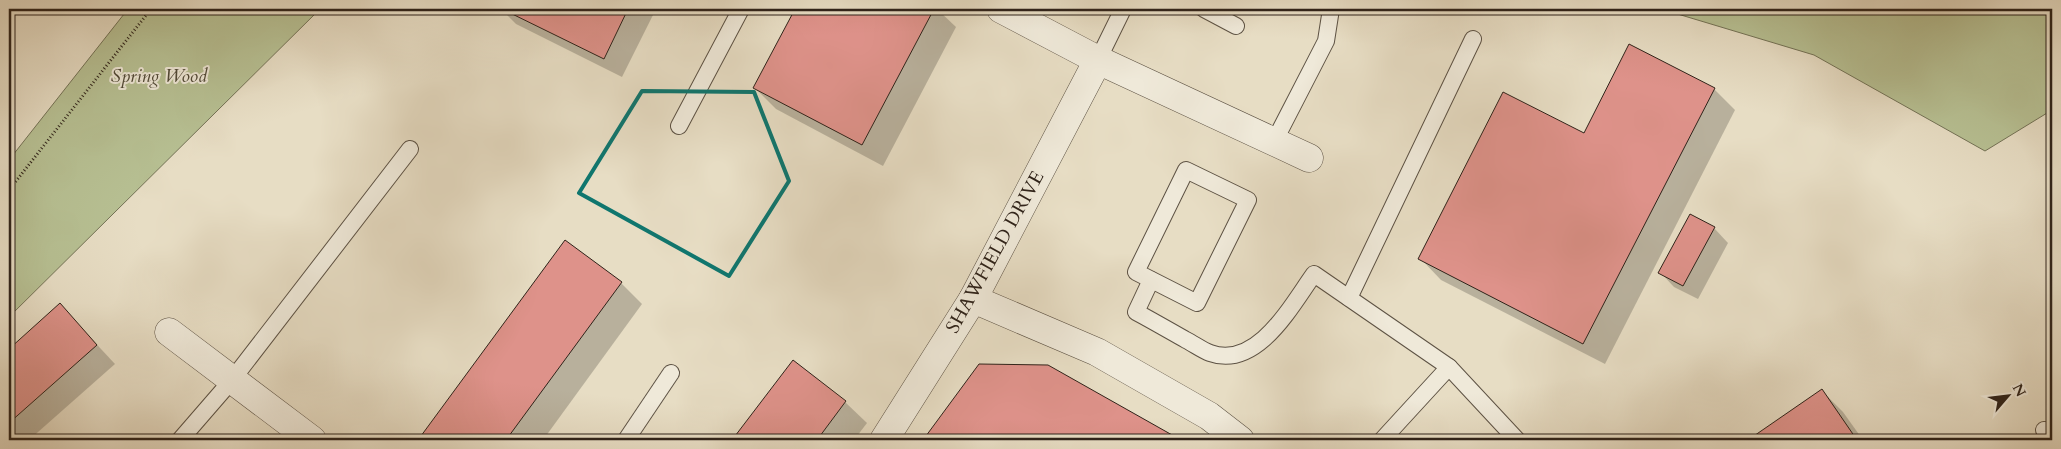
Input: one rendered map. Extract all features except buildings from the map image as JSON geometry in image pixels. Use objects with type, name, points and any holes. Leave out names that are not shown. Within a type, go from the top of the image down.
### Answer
[{"type":"street","points":[[1001,9],[1098,60],[1309,158]]},
{"type":"street","name":"SHAWFIELD DRIVE","points":[[884,440],[973,299],[1098,60]]},
{"type":"street","points":[[973,299],[1098,352],[1208,416],[1240,440]]},
{"type":"street","points":[[169,332],[312,440]]},
{"type":"lane","points":[[679,126],[741,9]]},
{"type":"lane","points":[[1098,60],[1123,9]]},
{"type":"lane","points":[[1204,9],[1236,26]]},
{"type":"lane","points":[[1274,142],[1326,41],[1331,9]]},
{"type":"lane","points":[[1348,298],[1473,39]]},
{"type":"lane","points":[[180,440],[232,380],[410,149]]},
{"type":"lane","points":[[1186,170],[1248,200],[1197,303],[1151,280],[1136,272],[1186,170]]},
{"type":"lane","points":[[1151,280],[1136,312],[1210,353],[1229,356],[1245,353],[1273,330],[1314,274],[1449,367],[1517,440]]},
{"type":"lane","points":[[1382,440],[1449,367]]},
{"type":"lane","points":[[626,440],[671,372]]},
{"type":"path","points":[[9,190],[151,9]]},
{"type":"highlighted area","points":[[642,91],[754,92],[789,181],[729,276],[579,193]]},
{"type":"green space","name":"Spring Wood","points":[[128,9],[320,9],[9,317],[9,160]]},
{"type":"green space","points":[[1661,9],[2052,9],[2052,110],[1985,151],[1814,55]]}]
